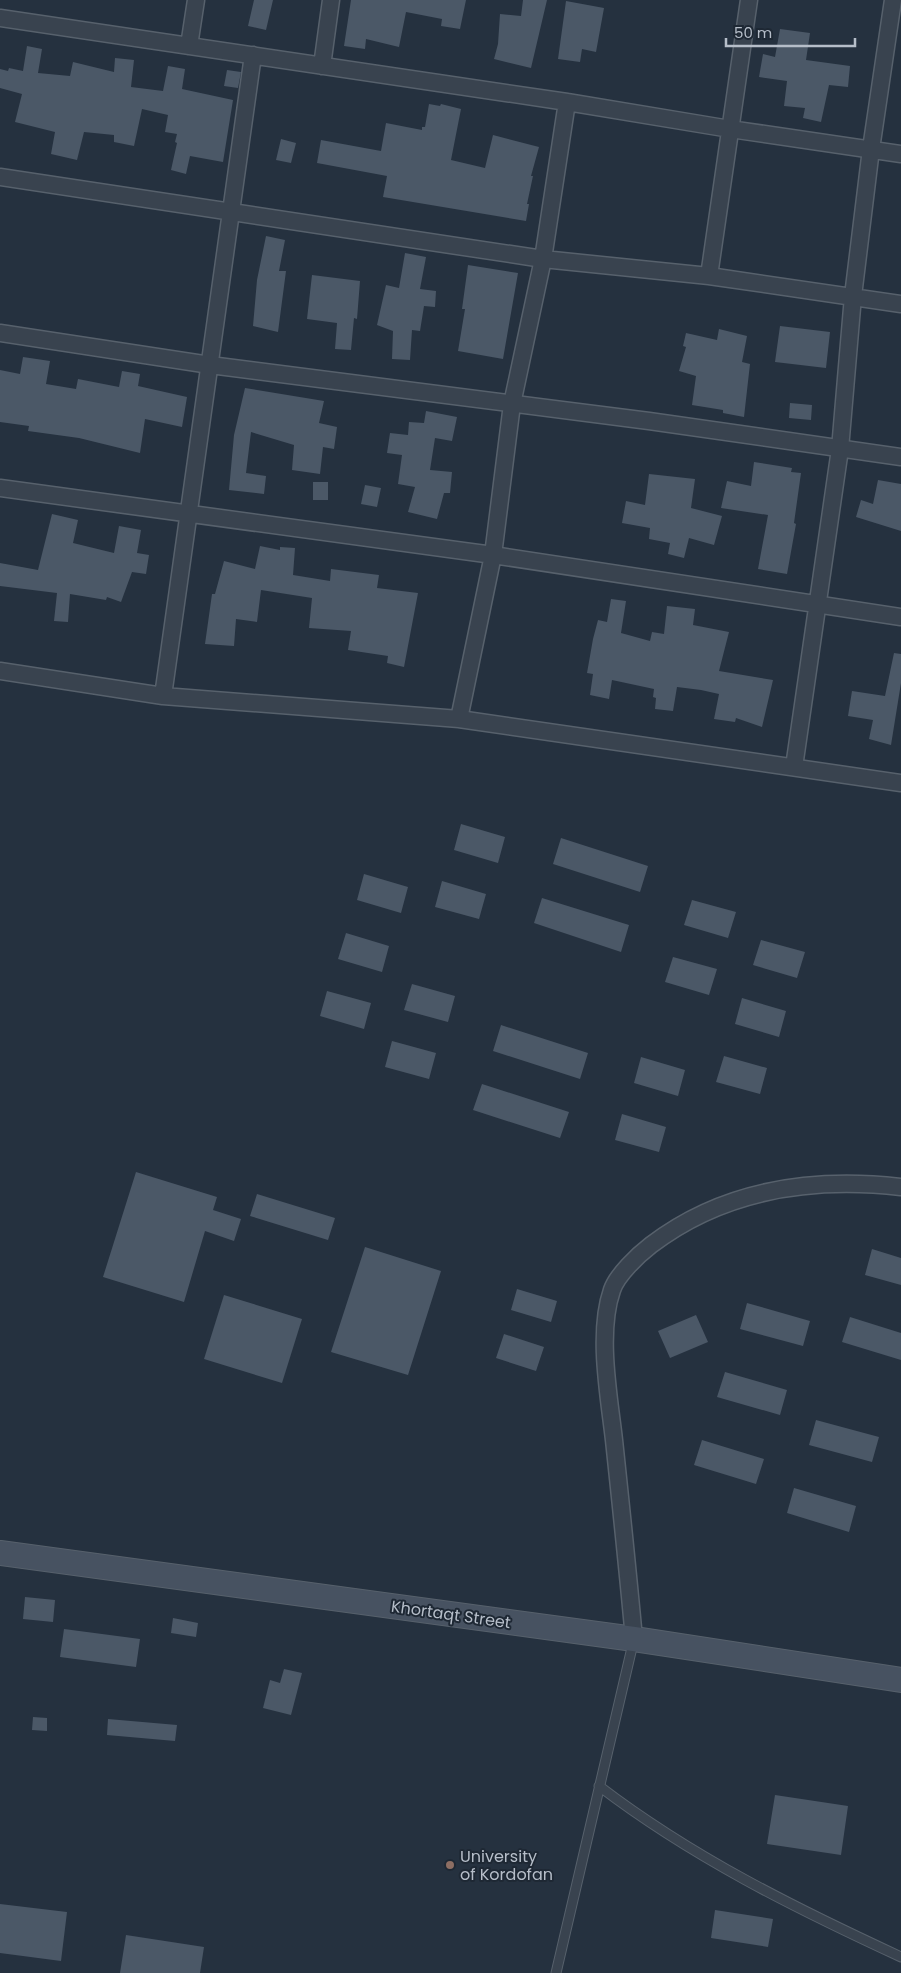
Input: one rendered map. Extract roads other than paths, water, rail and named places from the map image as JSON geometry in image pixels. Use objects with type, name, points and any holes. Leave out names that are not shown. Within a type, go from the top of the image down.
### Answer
[{"type":"street","points":[[189,46],[196,0]]},
{"type":"street","points":[[322,66],[331,0]]},
{"type":"street","points":[[708,276],[748,0]]},
{"type":"street","points":[[794,767],[816,604],[840,449],[853,296],[871,149],[895,9]]},
{"type":"street","points":[[0,18],[567,102],[730,129],[901,154]]},
{"type":"street","points":[[163,696],[253,55]]},
{"type":"street","points":[[459,719],[493,555],[512,404],[543,259],[567,102]]},
{"type":"street","points":[[0,178],[543,259],[708,276],[901,304]]},
{"type":"street","points":[[0,333],[210,365],[901,457]]},
{"type":"street","points":[[0,488],[493,555],[901,617]]},
{"type":"street","points":[[0,671],[163,696],[459,719],[901,783]]},
{"type":"street","points":[[634,1639],[604,1341],[612,1289],[636,1257],[676,1226],[741,1198],[796,1185],[877,1184],[901,1187]]},
{"type":"street","name":"Khortaqt Street","points":[[0,1553],[634,1639],[901,1680]]},
{"type":"lane","points":[[556,1973],[634,1639]]},
{"type":"lane","points":[[599,1786],[643,1820],[703,1857],[758,1888],[901,1957]]},
{"type":"place","name":"University of Kordofan","points":[[450,1865]]}]
